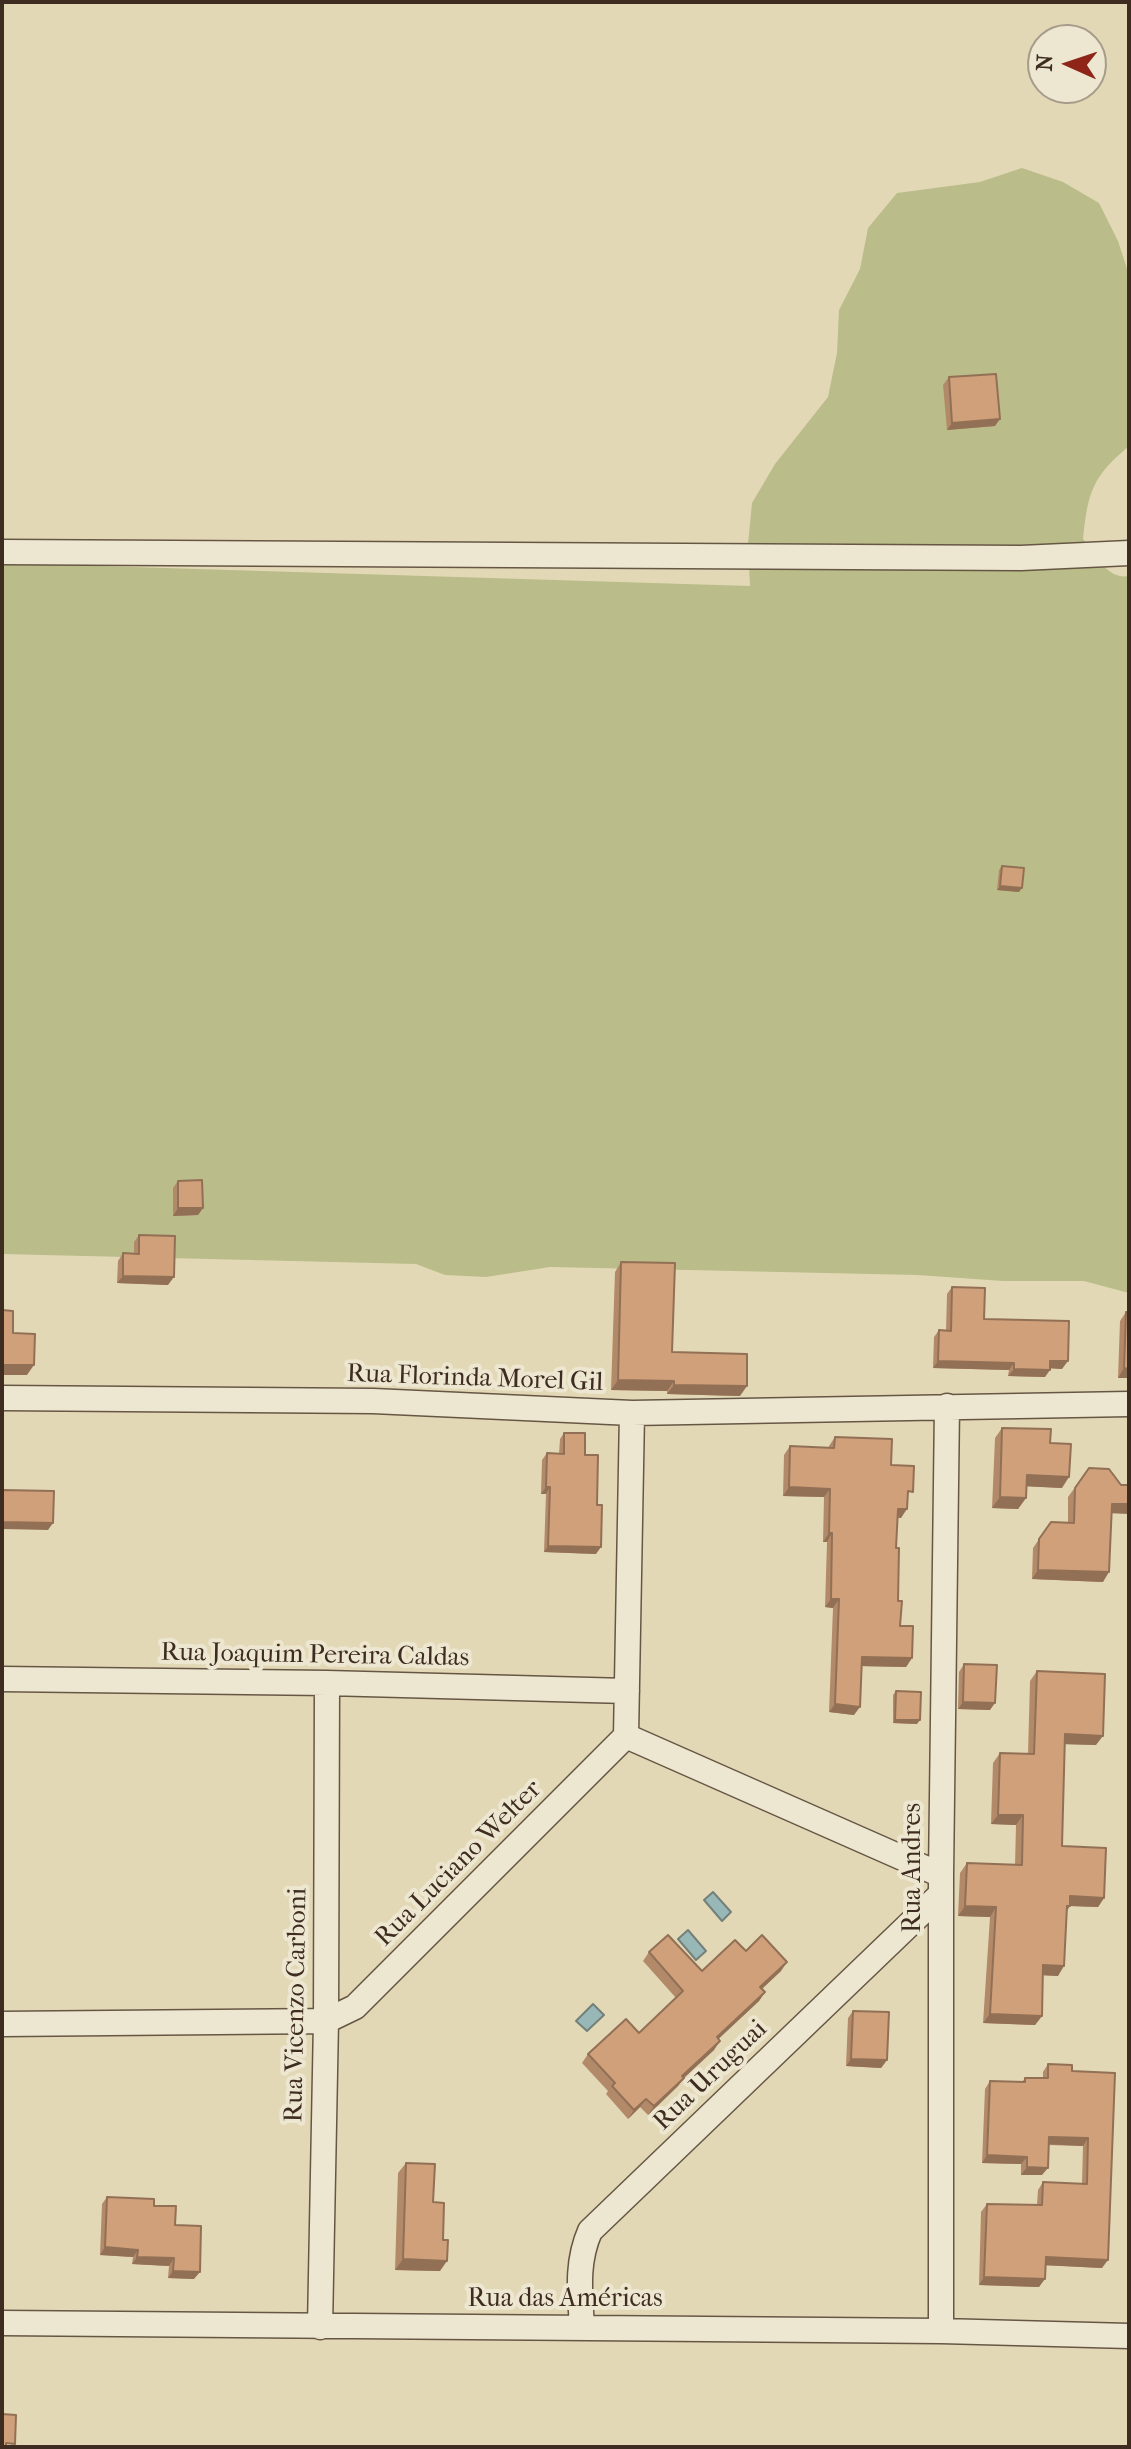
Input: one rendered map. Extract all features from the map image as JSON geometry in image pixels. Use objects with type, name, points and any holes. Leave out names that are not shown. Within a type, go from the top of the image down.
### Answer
[{"type":"street","points":[[2,552],[1021,558],[1129,553]]},
{"type":"street","name":"Rua Florinda Morel Gil","points":[[2,1398],[373,1401],[632,1413],[1129,1404]]},
{"type":"street","name":"Rua Andres","points":[[941,2331],[941,1885],[947,1406]]},
{"type":"street","points":[[632,1413],[626,1736],[941,1885]]},
{"type":"street","name":"Rua Joaquim Pereira Caldas","points":[[2,1679],[627,1691]]},
{"type":"street","name":"Rua Vicenzo Carboni","points":[[320,2327],[326,2021],[327,1683]]},
{"type":"street","name":"Rua Luciano Welter","points":[[2,2024],[326,2021],[355,2007],[626,1736]]},
{"type":"street","name":"Rua Uruguai","points":[[582,2327],[579,2267],[590,2231],[941,1885]]},
{"type":"street","name":"Rua das Américas","points":[[2,2323],[941,2331],[1129,2336]]},
{"type":"green space","points":[[1022,168],[1063,182],[1099,203],[1118,241],[1129,275],[1129,446],[1107,467],[1094,486],[1083,539],[1108,570],[1129,576],[1129,1293],[1084,1281],[1003,1281],[917,1275],[550,1267],[486,1277],[445,1275],[416,1264],[2,1254],[2,563],[750,586],[748,544],[752,503],[775,464],[828,397],[837,353],[839,310],[860,269],[868,228],[897,193],[980,182]]},
{"type":"water","points":[[713,1892],[731,1912],[722,1921],[704,1900]]},
{"type":"water","points":[[688,1930],[706,1951],[696,1960],[678,1939]]},
{"type":"water","points":[[593,2004],[604,2015],[587,2031],[576,2021]]},
{"type":"building","points":[[996,374],[1000,419],[952,423],[949,377]]},
{"type":"building","points":[[1002,866],[1024,868],[1022,888],[1000,886]]},
{"type":"building","points":[[202,1180],[203,1208],[178,1208],[178,1181]]},
{"type":"building","points":[[139,1235],[175,1236],[174,1277],[123,1276],[123,1253],[139,1254]]},
{"type":"building","points":[[621,1262],[675,1263],[672,1352],[747,1354],[747,1386],[618,1380]]},
{"type":"building","points":[[952,1287],[985,1288],[984,1319],[1069,1321],[1068,1361],[1050,1361],[1050,1370],[1014,1369],[1014,1363],[938,1361],[939,1330],[951,1331]]},
{"type":"building","points":[[2,1310],[13,1311],[13,1333],[35,1334],[34,1365],[2,1365]]},
{"type":"building","points":[[1126,1312],[1129,1312],[1129,1369],[1124,1368]]},
{"type":"building","points":[[1002,1428],[1051,1429],[1050,1443],[1071,1444],[1069,1477],[1027,1475],[1026,1498],[1000,1497]]},
{"type":"building","points":[[564,1433],[585,1433],[585,1455],[598,1455],[597,1505],[602,1505],[601,1547],[548,1546],[550,1487],[546,1487],[547,1453],[564,1454]]},
{"type":"building","points":[[835,1437],[892,1439],[891,1465],[914,1466],[913,1492],[908,1491],[907,1509],[898,1509],[896,1548],[899,1548],[898,1601],[902,1601],[900,1626],[913,1626],[912,1658],[862,1657],[860,1707],[835,1704],[839,1599],[831,1599],[830,1489],[789,1487],[790,1446],[834,1448]]},
{"type":"building","points":[[1089,1468],[1109,1469],[1121,1485],[1129,1485],[1129,1504],[1112,1504],[1109,1572],[1038,1570],[1039,1539],[1051,1522],[1074,1523],[1075,1488]]},
{"type":"building","points":[[2,1490],[54,1491],[53,1523],[2,1522]]},
{"type":"building","points":[[964,1664],[997,1665],[995,1703],[963,1702]]},
{"type":"building","points":[[1037,1671],[1105,1674],[1103,1736],[1065,1734],[1062,1846],[1106,1848],[1104,1898],[1070,1896],[1064,1966],[1043,1965],[1042,2016],[990,2014],[996,1907],[965,1906],[967,1863],[1022,1865],[1023,1815],[998,1815],[1000,1753],[1034,1754]]},
{"type":"building","points":[[896,1691],[921,1692],[920,1720],[895,1720]]},
{"type":"building","points":[[668,1935],[702,1971],[735,1940],[746,1951],[762,1935],[787,1962],[760,1987],[765,1992],[717,2037],[720,2041],[682,2076],[684,2078],[654,2106],[646,2099],[634,2110],[612,2086],[615,2083],[588,2054],[626,2019],[639,2033],[683,1991],[649,1952]]},
{"type":"building","points":[[853,2011],[889,2012],[887,2060],[851,2059]]},
{"type":"building","points":[[1048,2064],[1072,2065],[1072,2071],[1115,2073],[1108,2260],[1046,2257],[1045,2279],[984,2277],[987,2204],[1042,2205],[1043,2182],[1087,2184],[1088,2138],[1049,2137],[1048,2168],[1027,2167],[1027,2157],[987,2155],[990,2081],[1025,2082],[1025,2078],[1048,2078]]},
{"type":"building","points":[[406,2163],[435,2164],[433,2202],[444,2203],[443,2240],[448,2240],[447,2261],[403,2259]]},
{"type":"building","points":[[107,2197],[154,2199],[154,2206],[176,2206],[175,2225],[201,2226],[200,2272],[173,2271],[174,2258],[137,2257],[138,2250],[105,2247]]},
{"type":"building","points":[[2,2414],[16,2415],[15,2444],[6,2443],[6,2447],[2,2447]]}]
